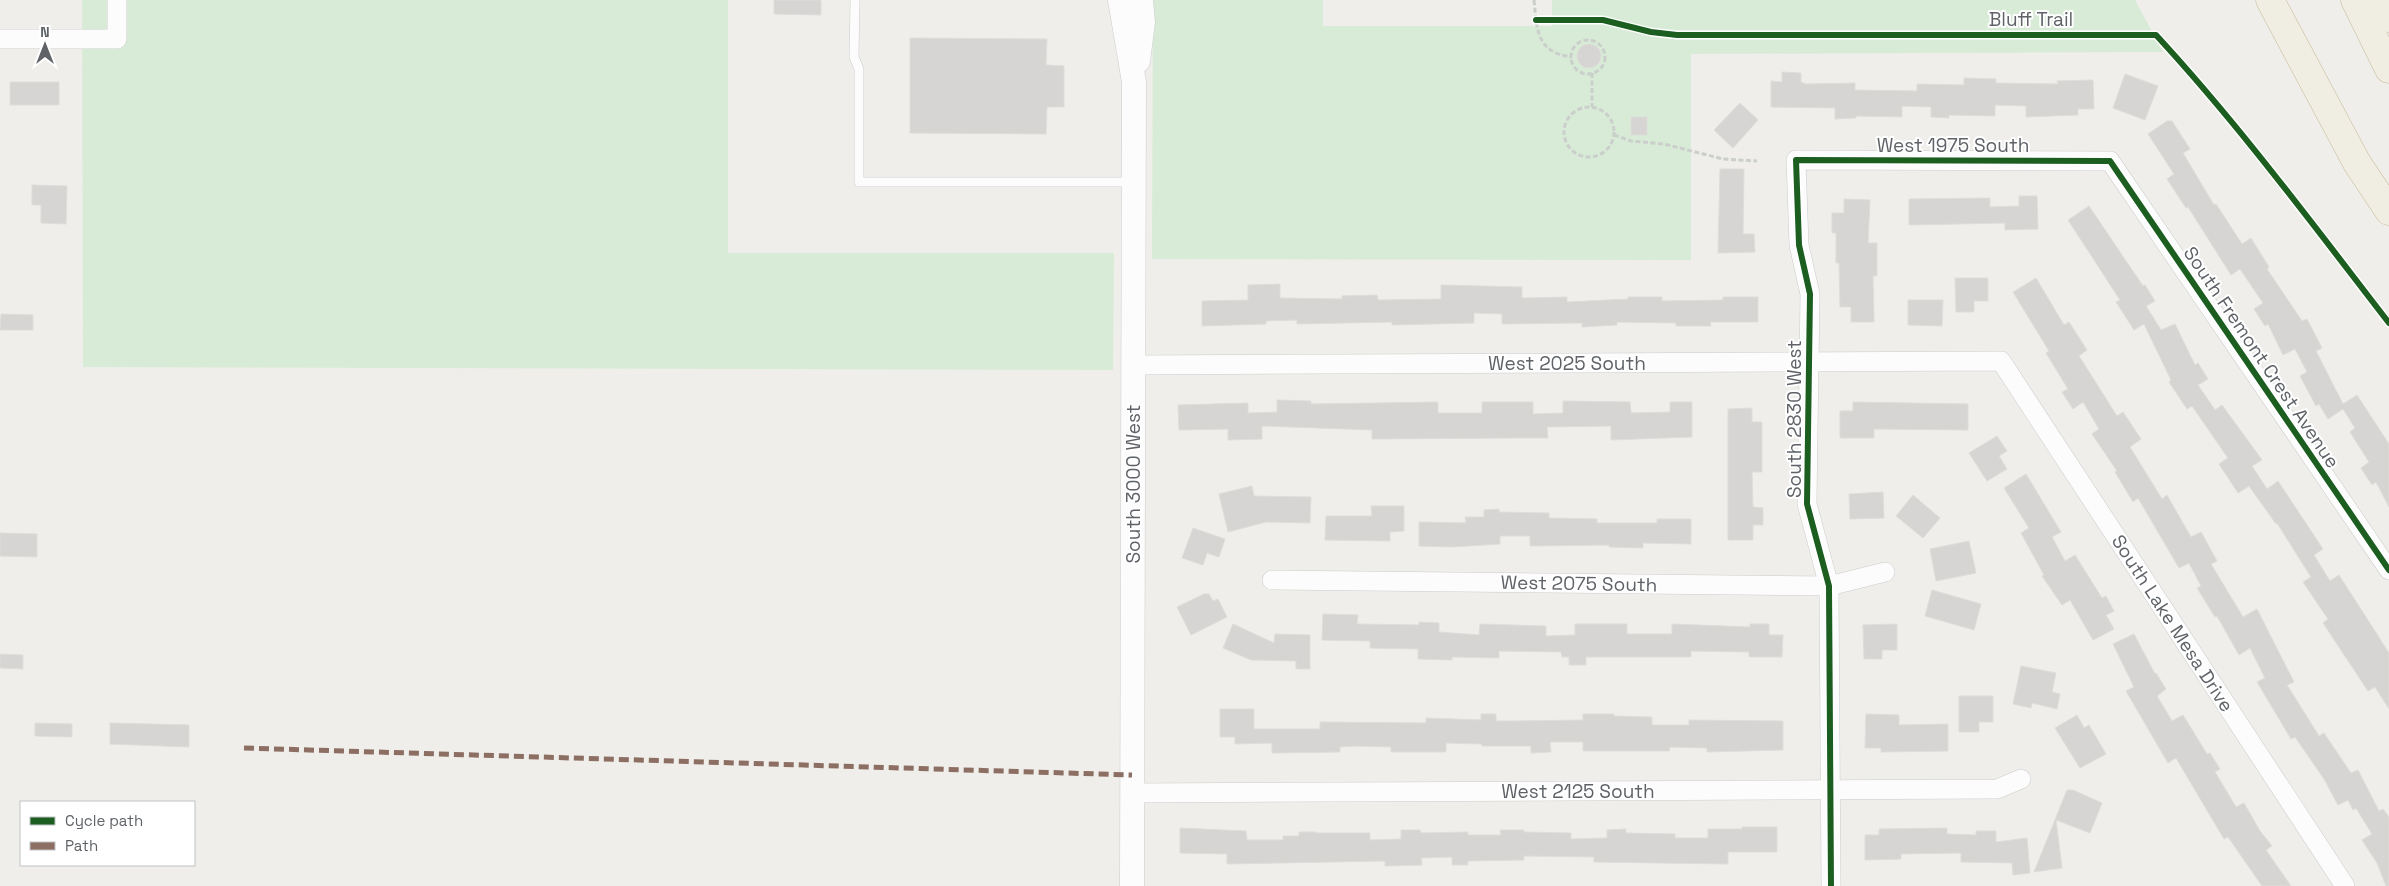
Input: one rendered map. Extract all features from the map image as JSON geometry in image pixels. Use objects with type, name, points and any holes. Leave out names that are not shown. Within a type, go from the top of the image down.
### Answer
[{"type":"highway","points":[[2270,0],[2357,163],[2389,211]]},
{"type":"highway","points":[[2287,0],[2389,203]]},
{"type":"highway","points":[[2355,0],[2389,69]]},
{"type":"highway","points":[[2382,0],[2389,18]]},
{"type":"street","points":[[0,39],[117,39],[117,0]]},
{"type":"street","name":"South 3000 West","points":[[1120,0],[1134,82]]},
{"type":"street","name":"South 3000 West","points":[[1132,886],[1134,82],[1140,50],[1141,0]]},
{"type":"street","name":"West 1975 South","points":[[1796,160],[2110,161]]},
{"type":"street","name":"South 2830 West","points":[[1796,160],[1799,244],[1810,294],[1807,504],[1829,586],[1831,886]]},
{"type":"street","name":"South Fremont Crest Avenue","points":[[2110,161],[2389,570]]},
{"type":"street","name":"West 2025 South","points":[[1133,366],[2001,361]]},
{"type":"street","name":"South Lake Mesa Drive","points":[[2001,361],[2345,886]]},
{"type":"street","name":"West 2075 South","points":[[1272,580],[1829,586],[1885,572]]},
{"type":"street","name":"West 2125 South","points":[[1132,793],[1997,789],[2021,779]]},
{"type":"lane","points":[[854,0],[854,56],[859,69],[859,182],[1133,182]]},
{"type":"path","points":[[1534,0],[1539,38],[1553,52],[1572,56]]},
{"type":"path","points":[[1536,20],[1546,20]]},
{"type":"path","points":[[1588,40],[1598,43],[1602,47],[1605,57],[1601,68],[1592,73],[1581,72],[1577,69],[1572,56],[1574,48],[1582,41],[1588,40]]},
{"type":"path","points":[[1592,73],[1592,107]]},
{"type":"path","points":[[1592,107],[1602,111],[1608,117],[1613,127],[1614,135],[1609,147],[1595,156],[1582,156],[1570,148],[1565,132],[1568,120],[1580,109],[1592,107]]},
{"type":"path","points":[[1614,135],[1631,141],[1664,144],[1723,159],[1757,161]]},
{"type":"green space","points":[[82,0],[728,0],[728,253],[1114,253],[1113,370],[83,367]]},
{"type":"green space","points":[[1153,0],[1323,0],[1323,26],[1552,26],[1552,0],[2135,0],[2163,52],[1691,54],[1691,260],[1152,259]]},
{"type":"building","points":[[774,0],[821,0],[821,15],[774,14]]},
{"type":"building","points":[[910,38],[1047,39],[1046,65],[1064,66],[1064,107],[1047,107],[1046,134],[910,133]]},
{"type":"building","points":[[1589,44],[1598,47],[1601,56],[1598,65],[1589,68],[1580,65],[1577,56],[1580,47]]},
{"type":"building","points":[[1782,72],[1801,73],[1801,82],[1806,84],[1855,83],[1855,90],[1917,91],[1917,84],[1964,85],[1964,78],[1996,79],[1996,83],[2058,84],[2057,81],[2093,80],[2094,109],[2078,109],[2078,115],[2026,117],[2026,106],[1995,105],[1995,116],[1949,115],[1949,118],[1931,117],[1931,107],[1902,106],[1902,117],[1856,116],[1856,118],[1835,119],[1835,108],[1771,107],[1771,81],[1782,82]]},
{"type":"building","points":[[2125,74],[2158,86],[2145,120],[2113,108]]},
{"type":"building","points":[[10,82],[59,82],[59,105],[10,105]]},
{"type":"building","points":[[1740,103],[1758,120],[1733,148],[1714,130]]},
{"type":"building","points":[[1631,117],[1647,117],[1647,135],[1631,135]]},
{"type":"building","points":[[2167,121],[2172,121],[2190,149],[2183,153],[2214,205],[2216,204],[2242,244],[2251,238],[2269,267],[2267,269],[2302,321],[2307,319],[2322,348],[2316,351],[2343,404],[2357,395],[2389,444],[2389,507],[2376,482],[2372,485],[2361,468],[2369,462],[2350,432],[2355,428],[2343,409],[2328,419],[2319,404],[2316,406],[2300,376],[2307,372],[2295,349],[2283,355],[2268,324],[2265,326],[2254,309],[2263,303],[2240,269],[2231,275],[2188,207],[2186,208],[2167,179],[2174,174],[2148,134]]},
{"type":"building","points":[[1720,169],[1744,169],[1743,234],[1754,234],[1755,252],[1718,253]]},
{"type":"building","points":[[32,185],[67,186],[66,224],[41,223],[41,205],[32,205]]},
{"type":"building","points":[[2019,196],[2037,196],[2038,229],[2005,230],[2005,223],[1909,225],[1909,199],[1990,198],[1990,207],[2019,206]]},
{"type":"building","points":[[1844,199],[1870,200],[1868,243],[1877,243],[1877,276],[1873,276],[1874,322],[1851,322],[1851,307],[1840,307],[1839,263],[1836,263],[1836,233],[1832,233],[1832,213],[1844,213]]},
{"type":"building","points":[[2089,206],[2155,301],[2146,306],[2161,330],[2175,324],[2195,365],[2198,363],[2208,379],[2198,385],[2215,410],[2222,405],[2262,460],[2252,466],[2267,489],[2278,481],[2323,549],[2314,555],[2330,581],[2339,575],[2389,653],[2389,709],[2375,687],[2368,691],[2323,623],[2328,619],[2303,582],[2311,577],[2277,523],[2249,486],[2238,493],[2219,464],[2228,458],[2192,406],[2187,409],[2169,382],[2171,380],[2144,324],[2134,330],[2116,302],[2120,300],[2068,220]]},
{"type":"building","points":[[1955,278],[1988,278],[1988,301],[1974,301],[1974,312],[1956,312]]},
{"type":"building","points":[[2036,278],[2064,325],[2069,322],[2087,350],[2079,356],[2117,416],[2123,412],[2141,439],[2130,447],[2162,499],[2167,495],[2191,537],[2201,532],[2217,561],[2211,564],[2243,617],[2257,609],[2294,682],[2287,685],[2319,736],[2324,733],[2351,773],[2358,770],[2379,811],[2383,809],[2389,817],[2389,886],[2386,886],[2377,863],[2362,840],[2372,834],[2356,808],[2353,810],[2348,800],[2338,805],[2324,779],[2295,737],[2291,739],[2257,682],[2265,678],[2250,648],[2239,655],[2217,616],[2215,617],[2197,588],[2201,586],[2189,563],[2179,568],[2138,498],[2133,502],[2115,472],[2117,471],[2092,434],[2099,429],[2083,402],[2073,409],[2062,392],[2068,389],[2046,353],[2049,351],[2013,292]]},
{"type":"building","points":[[1280,284],[1280,298],[1342,299],[1342,296],[1377,295],[1378,300],[1441,299],[1441,285],[1522,287],[1522,298],[1567,297],[1567,302],[1628,299],[1628,297],[1662,297],[1662,301],[1723,300],[1723,297],[1758,297],[1758,322],[1710,322],[1711,326],[1676,326],[1676,323],[1617,322],[1617,325],[1582,327],[1582,323],[1502,324],[1502,314],[1474,313],[1474,323],[1392,325],[1392,322],[1297,324],[1297,320],[1266,321],[1266,324],[1202,326],[1202,301],[1248,300],[1248,285]]},
{"type":"building","points":[[1908,300],[1943,300],[1942,326],[1908,325]]},
{"type":"building","points":[[1,314],[33,315],[33,330],[0,330]]},
{"type":"building","points":[[1277,400],[1311,401],[1311,404],[1438,402],[1438,413],[1482,413],[1482,402],[1533,402],[1533,414],[1563,413],[1563,401],[1630,402],[1631,413],[1670,412],[1670,402],[1692,402],[1692,437],[1611,440],[1611,426],[1547,427],[1548,438],[1372,439],[1372,430],[1262,426],[1262,439],[1228,440],[1228,429],[1179,430],[1178,405],[1248,403],[1248,413],[1277,412]]},
{"type":"building","points":[[1853,402],[1968,404],[1968,430],[1874,429],[1874,438],[1840,438],[1840,411],[1853,411]]},
{"type":"building","points":[[1752,408],[1752,422],[1762,422],[1762,472],[1752,472],[1753,507],[1763,508],[1763,525],[1753,525],[1753,540],[1728,540],[1728,409]]},
{"type":"building","points":[[1997,436],[2007,451],[1999,456],[2007,469],[1987,481],[1969,453]]},
{"type":"building","points":[[2026,474],[2061,532],[2052,537],[2065,561],[2075,555],[2102,598],[2106,596],[2114,611],[2106,615],[2114,629],[2093,640],[2070,600],[2062,605],[2042,576],[2044,575],[2021,533],[2029,528],[2004,488]]},
{"type":"building","points":[[1252,486],[1254,496],[1311,497],[1310,523],[1266,522],[1228,532],[1219,494]]},
{"type":"building","points":[[1883,492],[1884,518],[1850,519],[1849,494]]},
{"type":"building","points":[[1913,495],[1940,518],[1923,538],[1896,516]]},
{"type":"building","points":[[1371,506],[1404,506],[1404,531],[1390,532],[1390,541],[1325,540],[1326,516],[1372,516]]},
{"type":"building","points":[[1499,509],[1499,512],[1549,513],[1549,518],[1597,519],[1597,523],[1657,523],[1657,519],[1691,519],[1691,544],[1643,543],[1643,548],[1609,547],[1609,545],[1530,546],[1530,536],[1500,536],[1500,544],[1453,547],[1419,546],[1419,522],[1466,523],[1465,517],[1484,517],[1484,510]]},
{"type":"building","points":[[1193,528],[1225,539],[1219,557],[1207,553],[1203,565],[1182,558]]},
{"type":"building","points":[[0,533],[37,534],[37,557],[0,556]]},
{"type":"building","points":[[1969,541],[1976,573],[1936,581],[1930,549]]},
{"type":"building","points":[[1932,590],[1981,604],[1974,630],[1925,616]]},
{"type":"building","points":[[1204,594],[1209,594],[1213,601],[1218,599],[1227,617],[1191,635],[1177,607]]},
{"type":"building","points":[[1323,614],[1358,615],[1357,624],[1419,625],[1419,622],[1439,623],[1439,632],[1479,635],[1480,624],[1546,626],[1546,636],[1575,635],[1575,624],[1627,624],[1627,634],[1672,634],[1672,624],[1750,627],[1750,624],[1769,624],[1769,635],[1783,635],[1782,657],[1749,657],[1749,652],[1691,651],[1691,657],[1586,657],[1586,665],[1569,665],[1569,657],[1562,657],[1561,652],[1499,651],[1499,658],[1452,657],[1452,660],[1418,659],[1418,649],[1370,648],[1370,641],[1322,640]]},
{"type":"building","points":[[1233,624],[1274,643],[1275,634],[1310,635],[1310,669],[1296,669],[1296,661],[1251,660],[1223,648]]},
{"type":"building","points":[[1897,624],[1897,650],[1882,650],[1882,659],[1864,659],[1863,625]]},
{"type":"building","points":[[2134,634],[2155,674],[2166,689],[2157,696],[2172,721],[2183,715],[2207,754],[2210,753],[2220,769],[2215,772],[2236,807],[2244,803],[2260,831],[2272,846],[2266,850],[2291,886],[2262,886],[2228,837],[2224,839],[2176,758],[2168,763],[2126,691],[2134,687],[2113,644]]},
{"type":"building","points":[[0,654],[23,655],[23,669],[0,668]]},
{"type":"building","points":[[2021,666],[2056,673],[2052,692],[2060,694],[2057,709],[2032,703],[2031,708],[2013,704]]},
{"type":"building","points":[[1959,696],[1993,696],[1993,722],[1979,722],[1979,732],[1959,732]]},
{"type":"building","points":[[1220,709],[1254,709],[1254,729],[1320,729],[1320,722],[1426,723],[1426,718],[1481,720],[1481,714],[1496,714],[1496,721],[1515,721],[1583,720],[1583,714],[1614,714],[1614,716],[1652,717],[1652,725],[1689,725],[1689,720],[1783,721],[1783,750],[1707,752],[1707,748],[1670,747],[1669,751],[1583,751],[1583,742],[1550,742],[1551,752],[1531,753],[1531,746],[1482,746],[1482,744],[1446,743],[1446,752],[1391,752],[1391,747],[1356,746],[1340,747],[1340,752],[1272,753],[1272,743],[1235,744],[1235,737],[1220,737]]},
{"type":"building","points":[[1866,714],[1899,715],[1899,725],[1948,724],[1948,751],[1881,752],[1881,748],[1865,748]]},
{"type":"building","points":[[2077,715],[2084,728],[2089,725],[2106,754],[2080,768],[2055,728]]},
{"type":"building","points":[[35,723],[72,724],[72,737],[35,736]]},
{"type":"building","points":[[110,723],[189,725],[189,747],[110,744]]},
{"type":"building","points":[[2067,790],[2073,790],[2102,803],[2090,833],[2056,820],[2062,868],[2034,872]]},
{"type":"building","points":[[1742,827],[1777,827],[1777,852],[1728,852],[1728,864],[1594,862],[1594,857],[1524,856],[1524,860],[1468,861],[1468,865],[1452,865],[1452,857],[1421,858],[1422,865],[1385,866],[1385,861],[1227,864],[1227,854],[1180,853],[1180,828],[1246,831],[1247,840],[1283,840],[1283,836],[1299,836],[1299,832],[1316,832],[1370,833],[1370,840],[1401,839],[1401,830],[1420,830],[1421,833],[1468,832],[1468,835],[1501,835],[1500,830],[1524,830],[1524,832],[1571,833],[1571,839],[1607,838],[1607,830],[1626,829],[1626,833],[1675,834],[1675,838],[1708,838],[1708,829],[1742,829]]},
{"type":"building","points":[[1947,828],[1947,834],[1976,835],[1976,831],[1996,831],[1996,842],[2027,838],[2030,873],[2013,875],[2012,863],[1961,862],[1961,853],[1901,854],[1901,859],[1865,860],[1865,835],[1879,835],[1879,829]]},
{"type":"marked path","points":[[244,748],[1132,775]]},
{"type":"cycle path","name":"Bluff Trail","points":[[1536,20],[1603,20],[1651,32],[1677,35],[2156,35],[2247,141],[2389,323]]},
{"type":"cycle path","points":[[1831,886],[1829,586],[1807,504],[1810,294],[1799,245],[1796,160],[2110,161],[2389,570]]}]
